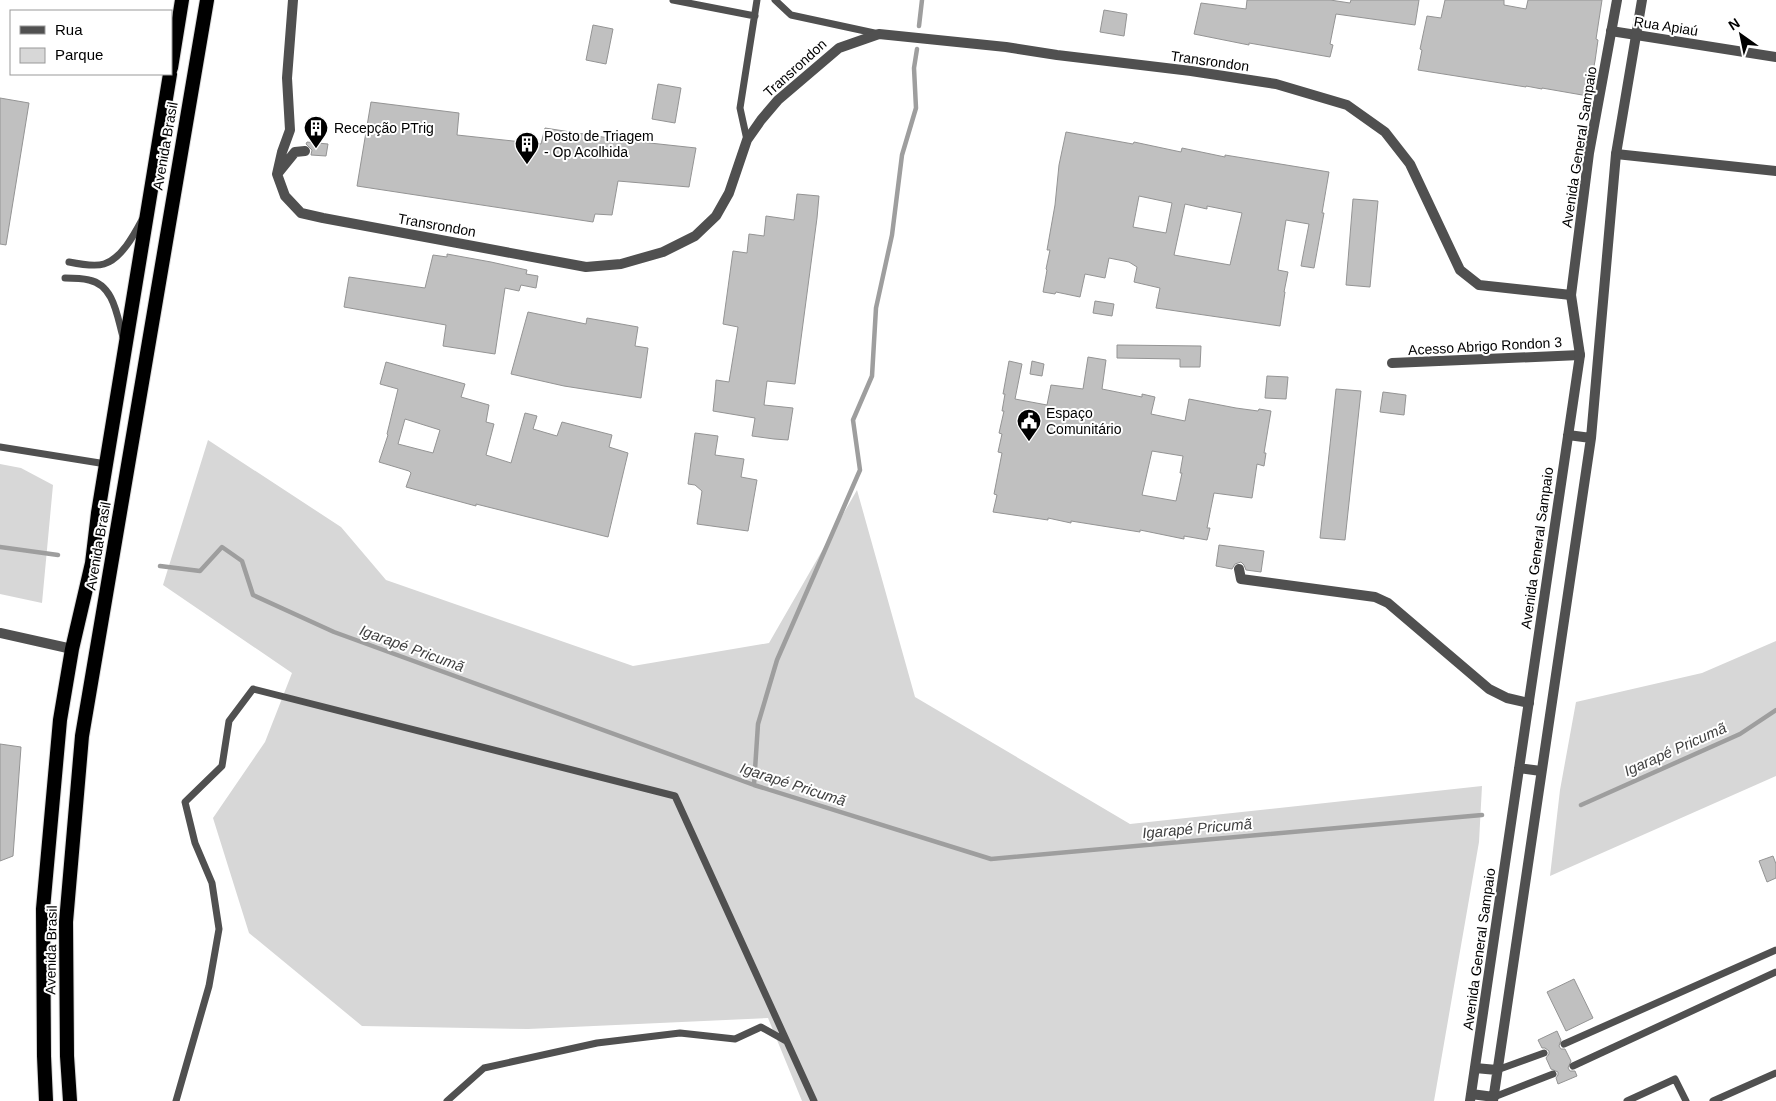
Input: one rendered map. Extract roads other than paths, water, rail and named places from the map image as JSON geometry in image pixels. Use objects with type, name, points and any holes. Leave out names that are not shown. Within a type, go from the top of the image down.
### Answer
[{"type":"highway","points":[[172,62],[182,0]]},
{"type":"highway","name":"Avenida Brasil","points":[[70,1101],[67,1056],[66,922],[82,736],[207,0]]},
{"type":"highway","name":"Avenida Brasil","points":[[46,1101],[42,909],[60,720],[72,649],[92,562],[98,512],[170,75]]},
{"type":"street","points":[[277,174],[290,130],[287,78],[293,0]]},
{"type":"street","name":"Avenida General Sampaio","points":[[1471,1097],[1580,355],[1571,295],[1589,153],[1617,0]]},
{"type":"street","points":[[1471,1097],[1493,1099],[1590,438],[1616,154],[1642,0]]},
{"type":"street","name":"Rua Apiaú","points":[[1612,31],[1776,57]]},
{"type":"street","name":"Transrondon","points":[[277,174],[285,196],[301,212],[323,218],[586,267],[621,264],[663,252],[695,236],[716,216],[728,193],[747,140],[778,100],[839,48],[879,34],[1006,47],[1276,84],[1347,105],[1384,132],[1410,164],[1430,202],[1460,270],[1479,285],[1571,295]]},
{"type":"street","points":[[277,174],[295,152],[304,151]]},
{"type":"street","points":[[1616,154],[1776,171]]},
{"type":"street","name":"Acesso Abrigo Rondon 3","points":[[1392,364],[1580,355]]},
{"type":"street","points":[[1568,435],[1590,438]]},
{"type":"street","points":[[1239,569],[1241,579],[1375,597],[1388,603],[1489,689],[1507,698],[1529,703]]},
{"type":"street","points":[[0,633],[72,649]]},
{"type":"street","points":[[1519,768],[1541,771]]},
{"type":"street","points":[[1475,1068],[1497,1070]]},
{"type":"lane","points":[[673,0],[755,16]]},
{"type":"lane","points":[[747,140],[740,108],[757,0]]},
{"type":"lane","points":[[775,0],[791,15],[879,34]]},
{"type":"lane","points":[[69,262],[85,265],[104,264],[118,256],[135,233],[149,206]]},
{"type":"lane","points":[[65,278],[90,280],[104,287],[112,300],[126,346]]},
{"type":"lane","points":[[0,447],[106,464]]},
{"type":"lane","points":[[176,1101],[209,986],[219,929],[212,883],[195,843],[185,802],[222,766],[229,721],[253,689],[675,796],[814,1101]]},
{"type":"lane","points":[[1564,1044],[1776,950]]},
{"type":"lane","points":[[1573,1066],[1776,972]]},
{"type":"lane","points":[[447,1101],[484,1068],[597,1043],[680,1032],[734,1039],[761,1027],[787,1042]]},
{"type":"lane","points":[[1497,1070],[1544,1053]]},
{"type":"lane","points":[[1713,1101],[1776,1073]]},
{"type":"lane","points":[[1493,1099],[1553,1074]]},
{"type":"lane","points":[[1628,1101],[1675,1079],[1686,1101]]},
{"type":"waterway","points":[[919,26],[922,0]]},
{"type":"waterway","points":[[754,785],[758,724],[777,660],[860,470],[853,420],[872,376],[876,308],[892,235],[902,155],[916,108],[914,68],[917,49]]},
{"type":"waterway","name":"Igarapé Pricumã","points":[[0,547],[58,555]]},
{"type":"waterway","name":"Igarapé Pricumã","points":[[160,566],[200,571],[222,547],[242,561],[253,595],[334,632],[754,785],[991,859],[1482,815]]},
{"type":"waterway","name":"Igarapé Pricumã","points":[[1581,805],[1740,734],[1776,710]]},
{"type":"place","name":"Recepção PTrig","points":[[316,149]]},
{"type":"place","name":"Posto de Triagem - Op Acolhida","points":[[527,165]]},
{"type":"place","name":"Espaço Comunitário","points":[[1029,442]]}]
